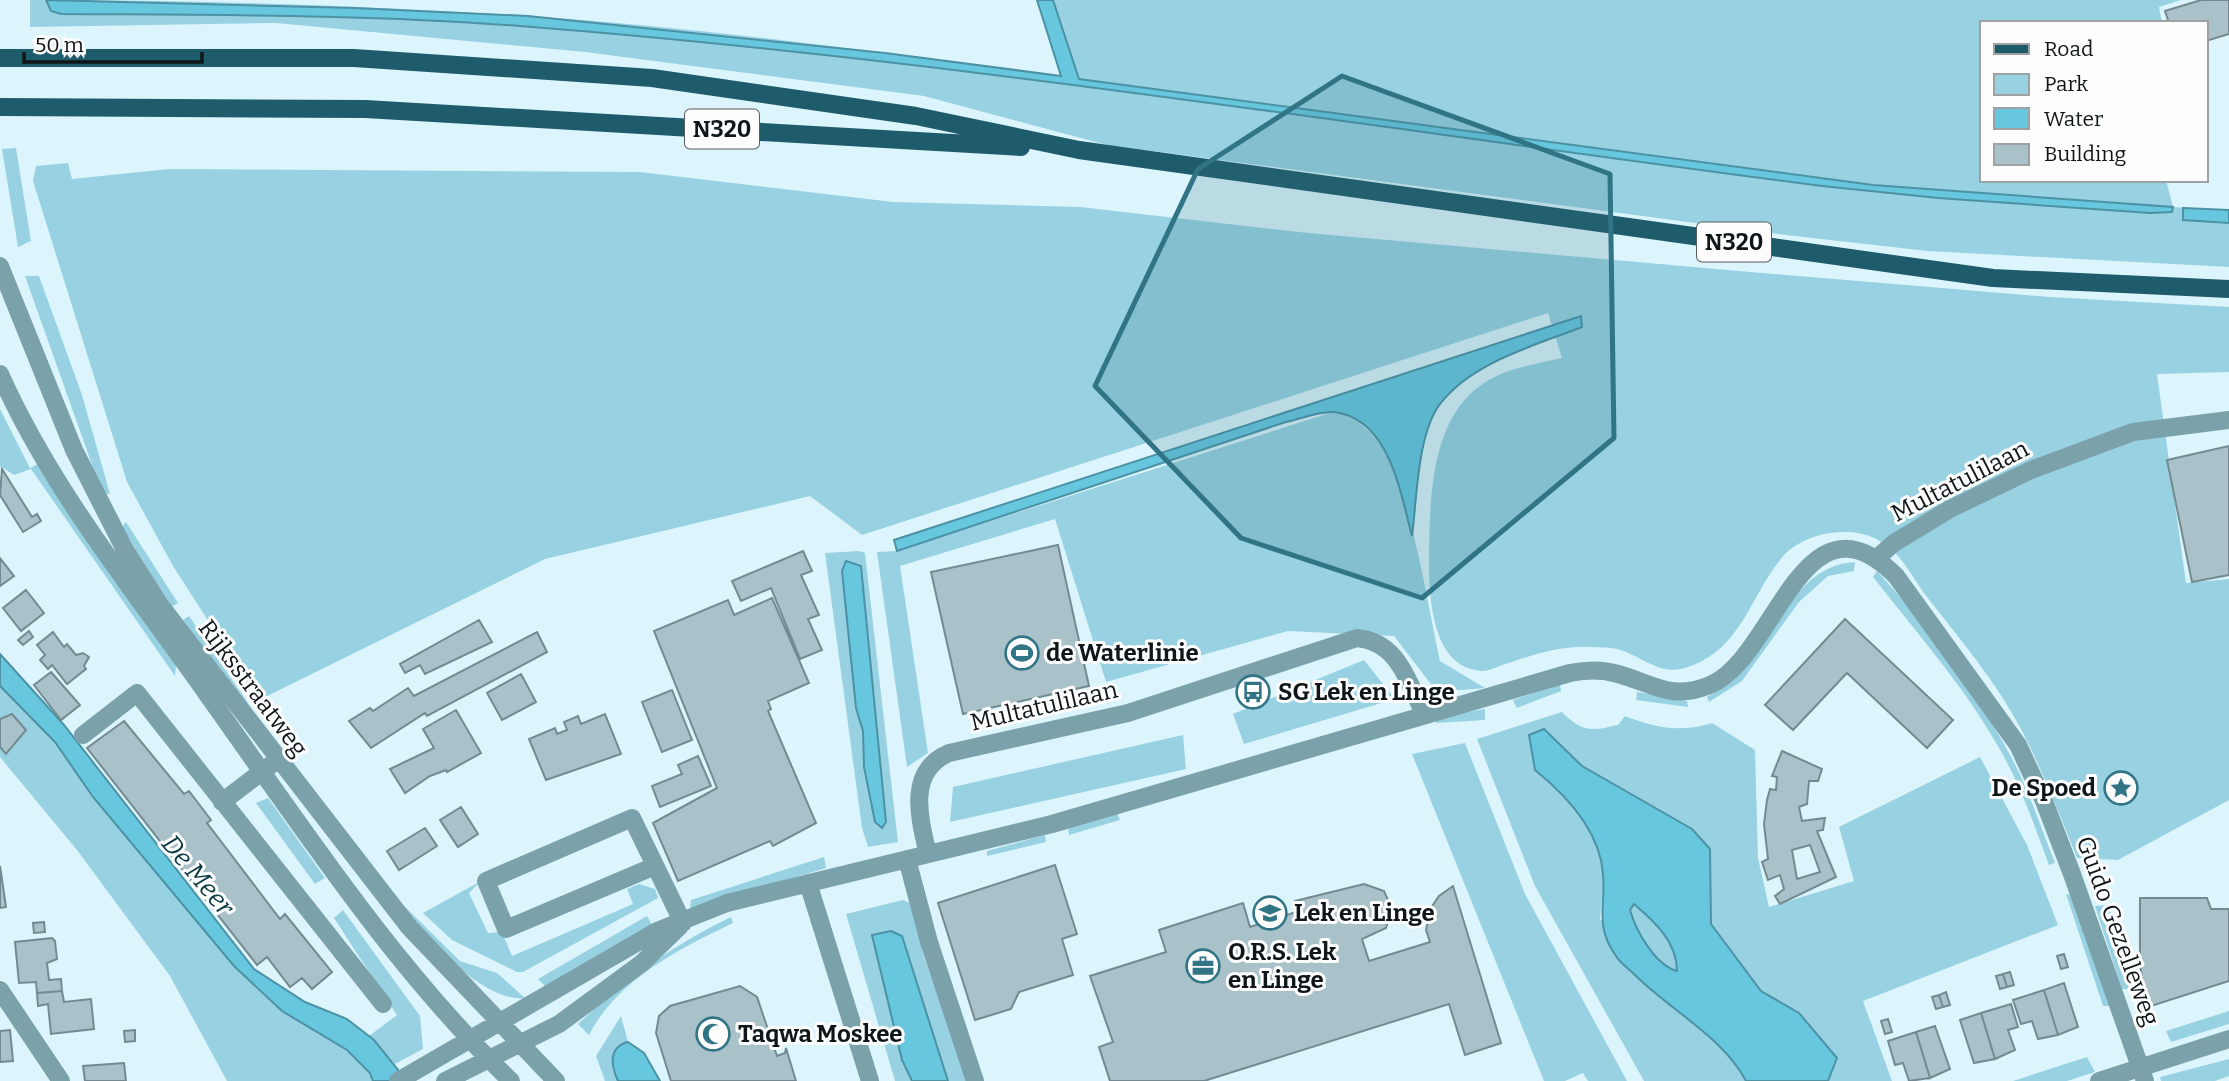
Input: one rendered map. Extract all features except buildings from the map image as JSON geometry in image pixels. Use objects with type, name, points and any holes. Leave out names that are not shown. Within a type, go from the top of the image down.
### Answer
[{"type":"main road","name":"N320","points":[[0,58],[354,58],[653,78],[916,116],[1079,150],[1993,278],[2229,289]]},
{"type":"main road","name":"N320","points":[[0,107],[365,109],[1079,150]]},
{"type":"street","name":"Rijksstraatweg","points":[[0,266],[69,440],[119,539],[160,605],[408,927],[556,1081]]},
{"type":"street","name":"Rijksstraatweg","points":[[0,374],[20,420],[105,556],[350,893],[418,980],[511,1081]]},
{"type":"street","name":"Multatulilaan","points":[[404,1077],[657,931],[727,904],[1052,824],[1424,713],[1570,673],[1594,669],[1678,693],[1712,685],[1732,673],[1744,659],[1796,578],[1815,561],[1839,549],[1854,548],[1878,558],[1895,543],[1950,509],[2031,470],[2133,432],[2229,420]]},
{"type":"street","name":"Guido Gezelleweg","points":[[1878,558],[1896,576],[1957,656],[2018,745],[2068,862],[2142,1074]]},
{"type":"street","name":"Multatulilaan","points":[[928,854],[920,820],[919,791],[923,774],[937,758],[949,753],[1128,713],[1357,638],[1371,639],[1395,655],[1424,713]]},
{"type":"street","points":[[83,735],[137,692],[383,1004]]},
{"type":"street","points":[[222,802],[277,760]]},
{"type":"street","points":[[655,866],[506,929],[486,881],[632,818],[683,923]]},
{"type":"street","points":[[907,859],[929,942],[975,1081]]},
{"type":"street","points":[[808,883],[870,1081]]},
{"type":"street","name":"Multatulilaan","points":[[446,1081],[559,1024],[642,963],[683,923]]},
{"type":"street","points":[[0,989],[61,1081]]},
{"type":"street","points":[[2099,1081],[2142,1074],[2229,1039]]},
{"type":"highlighted area","points":[[1342,76],[1610,174],[1614,438],[1422,598],[1241,538],[1095,386],[1198,169]]},
{"type":"green space","points":[[30,0],[216,2],[465,12],[665,27],[1078,79],[1053,0],[2181,0],[2159,7],[2162,21],[1980,21],[1980,182],[2167,182],[2173,207],[2229,210],[2229,267],[1927,251],[1786,235],[1107,145],[924,96],[585,52],[276,23],[30,27]]},
{"type":"green space","points":[[16,148],[31,241],[18,247],[2,149]]},
{"type":"green space","points":[[68,163],[72,179],[169,169],[640,172],[893,202],[1080,207],[1308,233],[1762,273],[2050,297],[2229,307],[2229,372],[2157,374],[2186,583],[2229,579],[2229,800],[2118,860],[2077,858],[2030,746],[1990,679],[1905,565],[1886,545],[1867,535],[1840,532],[1826,534],[1800,543],[1789,551],[1769,575],[1732,636],[1706,659],[1688,667],[1660,668],[1617,649],[1582,647],[1561,648],[1485,671],[1465,667],[1452,657],[1442,643],[1432,608],[1429,534],[1437,461],[1443,438],[1453,417],[1466,398],[1484,383],[1511,370],[1562,358],[1548,313],[862,535],[810,496],[545,559],[259,700],[173,566],[127,482],[33,181],[36,166]]},
{"type":"green space","points":[[25,276],[39,276],[82,395],[110,494],[102,493]]},
{"type":"green space","points":[[0,409],[30,468],[38,464],[176,665],[175,676],[31,469],[14,475],[0,466]]},
{"type":"green space","points":[[1333,412],[1352,418],[1377,440],[1399,483],[1416,545],[1440,661],[1485,688],[1437,692],[1394,636],[1288,631],[1106,682],[1055,519],[900,566],[928,753],[907,767],[877,552],[897,551]]},
{"type":"green space","points":[[126,522],[178,603],[171,607],[122,527]]},
{"type":"green space","points":[[825,553],[865,553],[898,842],[868,847],[862,828]],"holes":[[[847,561],[861,567],[886,822],[864,767],[863,731],[856,708],[842,571]]]},
{"type":"green space","points":[[1855,562],[1854,571],[1828,576],[1799,602],[1742,681],[1709,702],[1707,697],[1735,679],[1751,660],[1801,589],[1834,566]]},
{"type":"green space","points":[[1877,571],[1945,654],[1991,721],[2019,773],[2055,863],[2049,865],[2020,790],[1984,723],[1938,659],[1873,577]]},
{"type":"green space","points":[[189,616],[260,721],[183,620]]},
{"type":"green space","points":[[1364,660],[1395,699],[1244,744],[1233,714]]},
{"type":"green space","points":[[1560,684],[1561,691],[1517,708],[1513,700]]},
{"type":"green space","points":[[0,686],[55,742],[93,797],[234,966],[282,1011],[347,1050],[370,1073],[373,1081],[227,1081],[170,976],[77,850],[0,757]]},
{"type":"green space","points":[[1637,692],[1687,701],[1688,707],[1636,700]]},
{"type":"green space","points":[[1485,709],[1485,720],[1436,723],[1434,718]]},
{"type":"green space","points":[[1562,712],[1576,724],[1588,729],[1618,725],[1625,716],[1668,728],[1689,728],[1712,723],[1755,750],[1758,858],[1769,907],[1854,881],[1839,827],[1980,757],[2027,845],[2058,925],[1863,1001],[1892,1081],[1828,1081],[1837,1058],[1799,1013],[1761,991],[1711,924],[1710,848],[1692,829],[1582,766],[1544,730],[1529,734],[1535,770],[1570,803],[1596,845],[1603,876],[1600,919],[1710,1038],[1736,1061],[1746,1081],[1644,1081],[1535,886],[1477,739]]},
{"type":"green space","points":[[1183,735],[1186,769],[950,822],[953,787]]},
{"type":"green space","points":[[1465,743],[1525,894],[1627,1081],[1588,1081],[1583,1073],[1565,1081],[1544,1081],[1412,754]]},
{"type":"green space","points":[[268,798],[325,878],[315,884],[256,803]]},
{"type":"green space","points":[[1117,813],[1120,820],[1069,835],[1068,826]]},
{"type":"green space","points":[[1045,835],[1046,842],[987,856],[987,851]]},
{"type":"green space","points":[[824,857],[826,868],[690,909],[691,900]]},
{"type":"green space","points":[[481,881],[469,893],[488,933],[502,932],[512,956],[633,904],[627,889],[639,884],[655,889],[658,898],[523,972],[517,972],[452,940],[423,913]]},
{"type":"green space","points":[[2066,894],[2072,895],[2111,1006],[2103,1006]]},
{"type":"green space","points":[[395,897],[460,961],[497,973],[525,998],[508,997],[471,977],[434,945]]},
{"type":"green space","points":[[903,900],[910,903],[924,957],[968,1081],[948,1081],[902,936],[891,931],[872,935],[902,1060],[912,1081],[895,1081],[846,914]]},
{"type":"green space","points":[[1633,904],[1669,941],[1677,971],[1661,962],[1641,937],[1630,910]]},
{"type":"green space","points":[[2109,905],[2130,989],[2122,989],[2095,906]]},
{"type":"green space","points":[[343,910],[420,1016],[423,1049],[395,1064],[369,1036],[397,1015],[334,918]]},
{"type":"green space","points":[[647,916],[652,925],[545,986],[538,979]]},
{"type":"green space","points":[[731,917],[733,923],[671,955],[633,982],[601,1015],[589,1035],[578,1024],[650,964]]},
{"type":"green space","points":[[2229,1011],[2229,1024],[2171,1042],[2166,1031]]},
{"type":"green space","points":[[621,1016],[628,1042],[613,1056],[612,1069],[618,1081],[605,1081],[596,1056]]},
{"type":"green space","points":[[2087,1057],[2095,1072],[2067,1081],[2013,1081]]},
{"type":"green space","points":[[2229,1059],[2229,1076],[2215,1081],[2161,1081],[2160,1077]]},
{"type":"water","points":[[46,0],[354,8],[528,16],[885,53],[1061,76],[1037,0],[1053,0],[1079,79],[1873,185],[2173,207],[2172,212],[2150,213],[1938,198],[1822,186],[1017,78],[694,41],[415,20],[61,14],[51,11]]},
{"type":"water","points":[[2183,208],[2229,210],[2229,223],[2183,220]]},
{"type":"water","points":[[1581,316],[1582,327],[1525,348],[1487,366],[1453,389],[1440,404],[1432,417],[1422,450],[1412,536],[1397,479],[1380,443],[1368,428],[1353,418],[1328,412],[1286,422],[897,551],[894,540]]},
{"type":"water","points":[[846,561],[861,566],[886,822],[882,828],[875,822],[864,767],[863,731],[856,708],[842,571]]},
{"type":"water","points":[[0,654],[64,725],[254,969],[305,1002],[347,1019],[374,1040],[407,1081],[373,1081],[370,1073],[347,1050],[282,1011],[234,966],[93,797],[55,742],[0,686]]},
{"type":"water","points":[[1544,729],[1582,766],[1692,829],[1710,849],[1711,924],[1761,991],[1799,1013],[1837,1058],[1828,1081],[1746,1081],[1736,1065],[1710,1037],[1620,961],[1605,935],[1602,915],[1603,874],[1595,843],[1580,815],[1535,770],[1529,735]],"holes":[[[1634,904],[1657,925],[1669,942],[1677,971],[1661,962],[1642,937],[1630,910]]]},
{"type":"water","points":[[891,931],[902,936],[948,1081],[912,1081],[902,1060],[872,935]]},
{"type":"water","points":[[628,1042],[644,1053],[660,1081],[618,1081],[614,1069],[614,1053],[622,1044]]},
{"type":"place","name":"de Waterlinie","points":[[1022,653]]},
{"type":"place","name":"SG Lek en Linge","points":[[1253,692]]},
{"type":"place","name":"De Spoed","points":[[2121,788]]},
{"type":"place","name":"Lek en Linge","points":[[1270,913]]},
{"type":"place","name":"O.R.S. Lek en Linge","points":[[1203,966]]},
{"type":"place","name":"Taqwa Moskee","points":[[713,1034]]},
{"type":"water label","name":"De Meer","points":[[198,875]]}]
